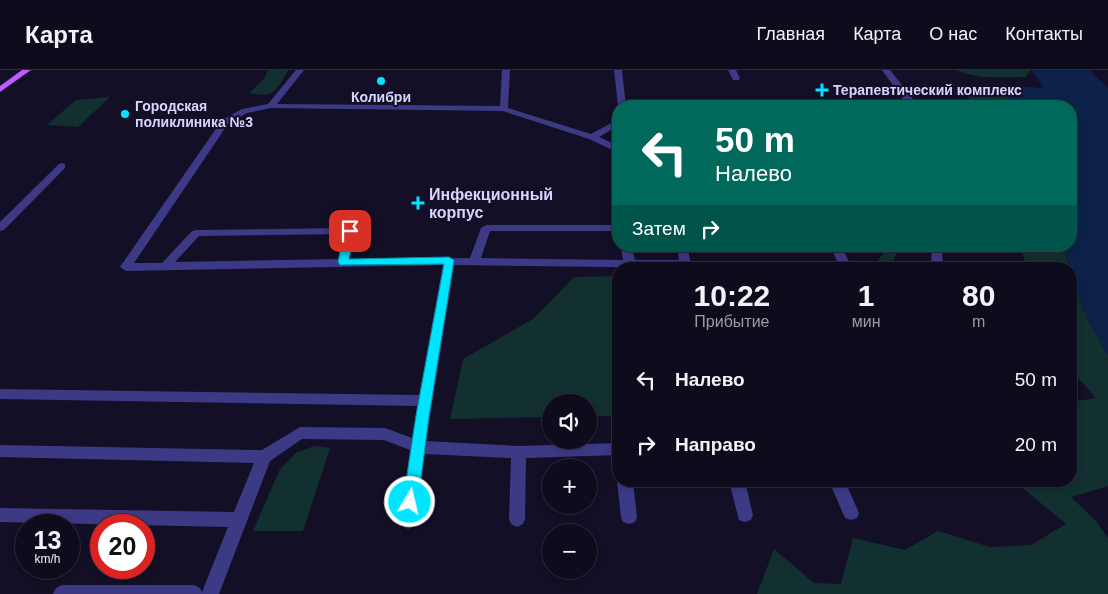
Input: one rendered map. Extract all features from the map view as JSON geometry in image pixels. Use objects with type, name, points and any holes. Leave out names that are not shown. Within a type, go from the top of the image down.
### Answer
[{"type":"main road","points":[[0,90],[26,70]]},
{"type":"lane","points":[[271,106],[300,70]]},
{"type":"lane","points":[[504,109],[506,70]]},
{"type":"lane","points":[[618,70],[621,100]]},
{"type":"lane","points":[[732,70],[736,78]]},
{"type":"lane","points":[[886,70],[909,100]]},
{"type":"lane","points":[[612,147],[592,137],[504,109],[271,106],[245,112],[224,122],[126,266],[449,260],[612,264]]},
{"type":"lane","points":[[592,137],[612,125]]},
{"type":"lane","points":[[0,228],[62,166]]},
{"type":"lane","points":[[474,261],[486,228],[612,228]]},
{"type":"lane","points":[[166,266],[196,233],[350,231],[343,262]]},
{"type":"lane","points":[[408,521],[425,401],[449,260]]},
{"type":"lane","points":[[0,394],[425,401]]},
{"type":"lane","points":[[0,451],[264,457],[300,433],[385,434],[419,447],[519,452],[612,449]]},
{"type":"lane","points":[[517,520],[519,452]]},
{"type":"lane","points":[[210,594],[264,457]]},
{"type":"lane","points":[[626,487],[629,517]]},
{"type":"lane","points":[[739,487],[746,515]]},
{"type":"lane","points":[[840,487],[851,513]]},
{"type":"lane","points":[[0,515],[240,520]]},
{"type":"lane","points":[[62,594],[194,594]]},
{"type":"green space","points":[[268,70],[288,70],[281,83],[269,94],[257,95],[249,93],[264,79]]},
{"type":"green space","points":[[956,70],[1030,70],[1026,77],[981,77]]},
{"type":"green space","points":[[958,89],[1001,90],[1010,100],[973,100]]},
{"type":"green space","points":[[110,97],[78,127],[47,125],[76,100]]},
{"type":"green space","points":[[884,252],[897,252],[893,262],[877,262]]},
{"type":"green space","points":[[1022,252],[1065,252],[1068,262],[1025,262]]},
{"type":"green space","points":[[612,276],[612,416],[597,416],[597,394],[542,394],[542,417],[450,419],[463,359],[533,319],[574,277]]},
{"type":"green space","points":[[1077,289],[1087,318],[1108,355],[1108,486],[1071,497],[1096,521],[1108,538],[1108,594],[757,594],[774,549],[814,583],[841,584],[853,538],[905,550],[938,531],[990,547],[1031,545],[1066,524],[1021,487],[1077,487],[1077,401],[1096,398],[1077,377]]},
{"type":"green space","points":[[314,446],[330,448],[303,531],[253,531],[280,469],[296,453]]},
{"type":"water","points":[[1031,70],[1089,70],[1108,88],[1108,355],[1087,318],[1077,288],[1077,262],[1068,262],[1065,252],[1077,252],[1077,100],[1010,100],[1001,90],[1010,86],[1044,88]]},
{"type":"place","name":"Колибри","points":[[381,81]]},
{"type":"place","name":"Терапевтический комплекс","points":[[822,90]]},
{"type":"place","name":"Городская поликлиника №3","points":[[125,114]]},
{"type":"place","name":"Инфекционный корпус","points":[[418,203]]},
{"type":"route","points":[[350,231],[343,262],[449,260],[422,416],[410,502]]}]
